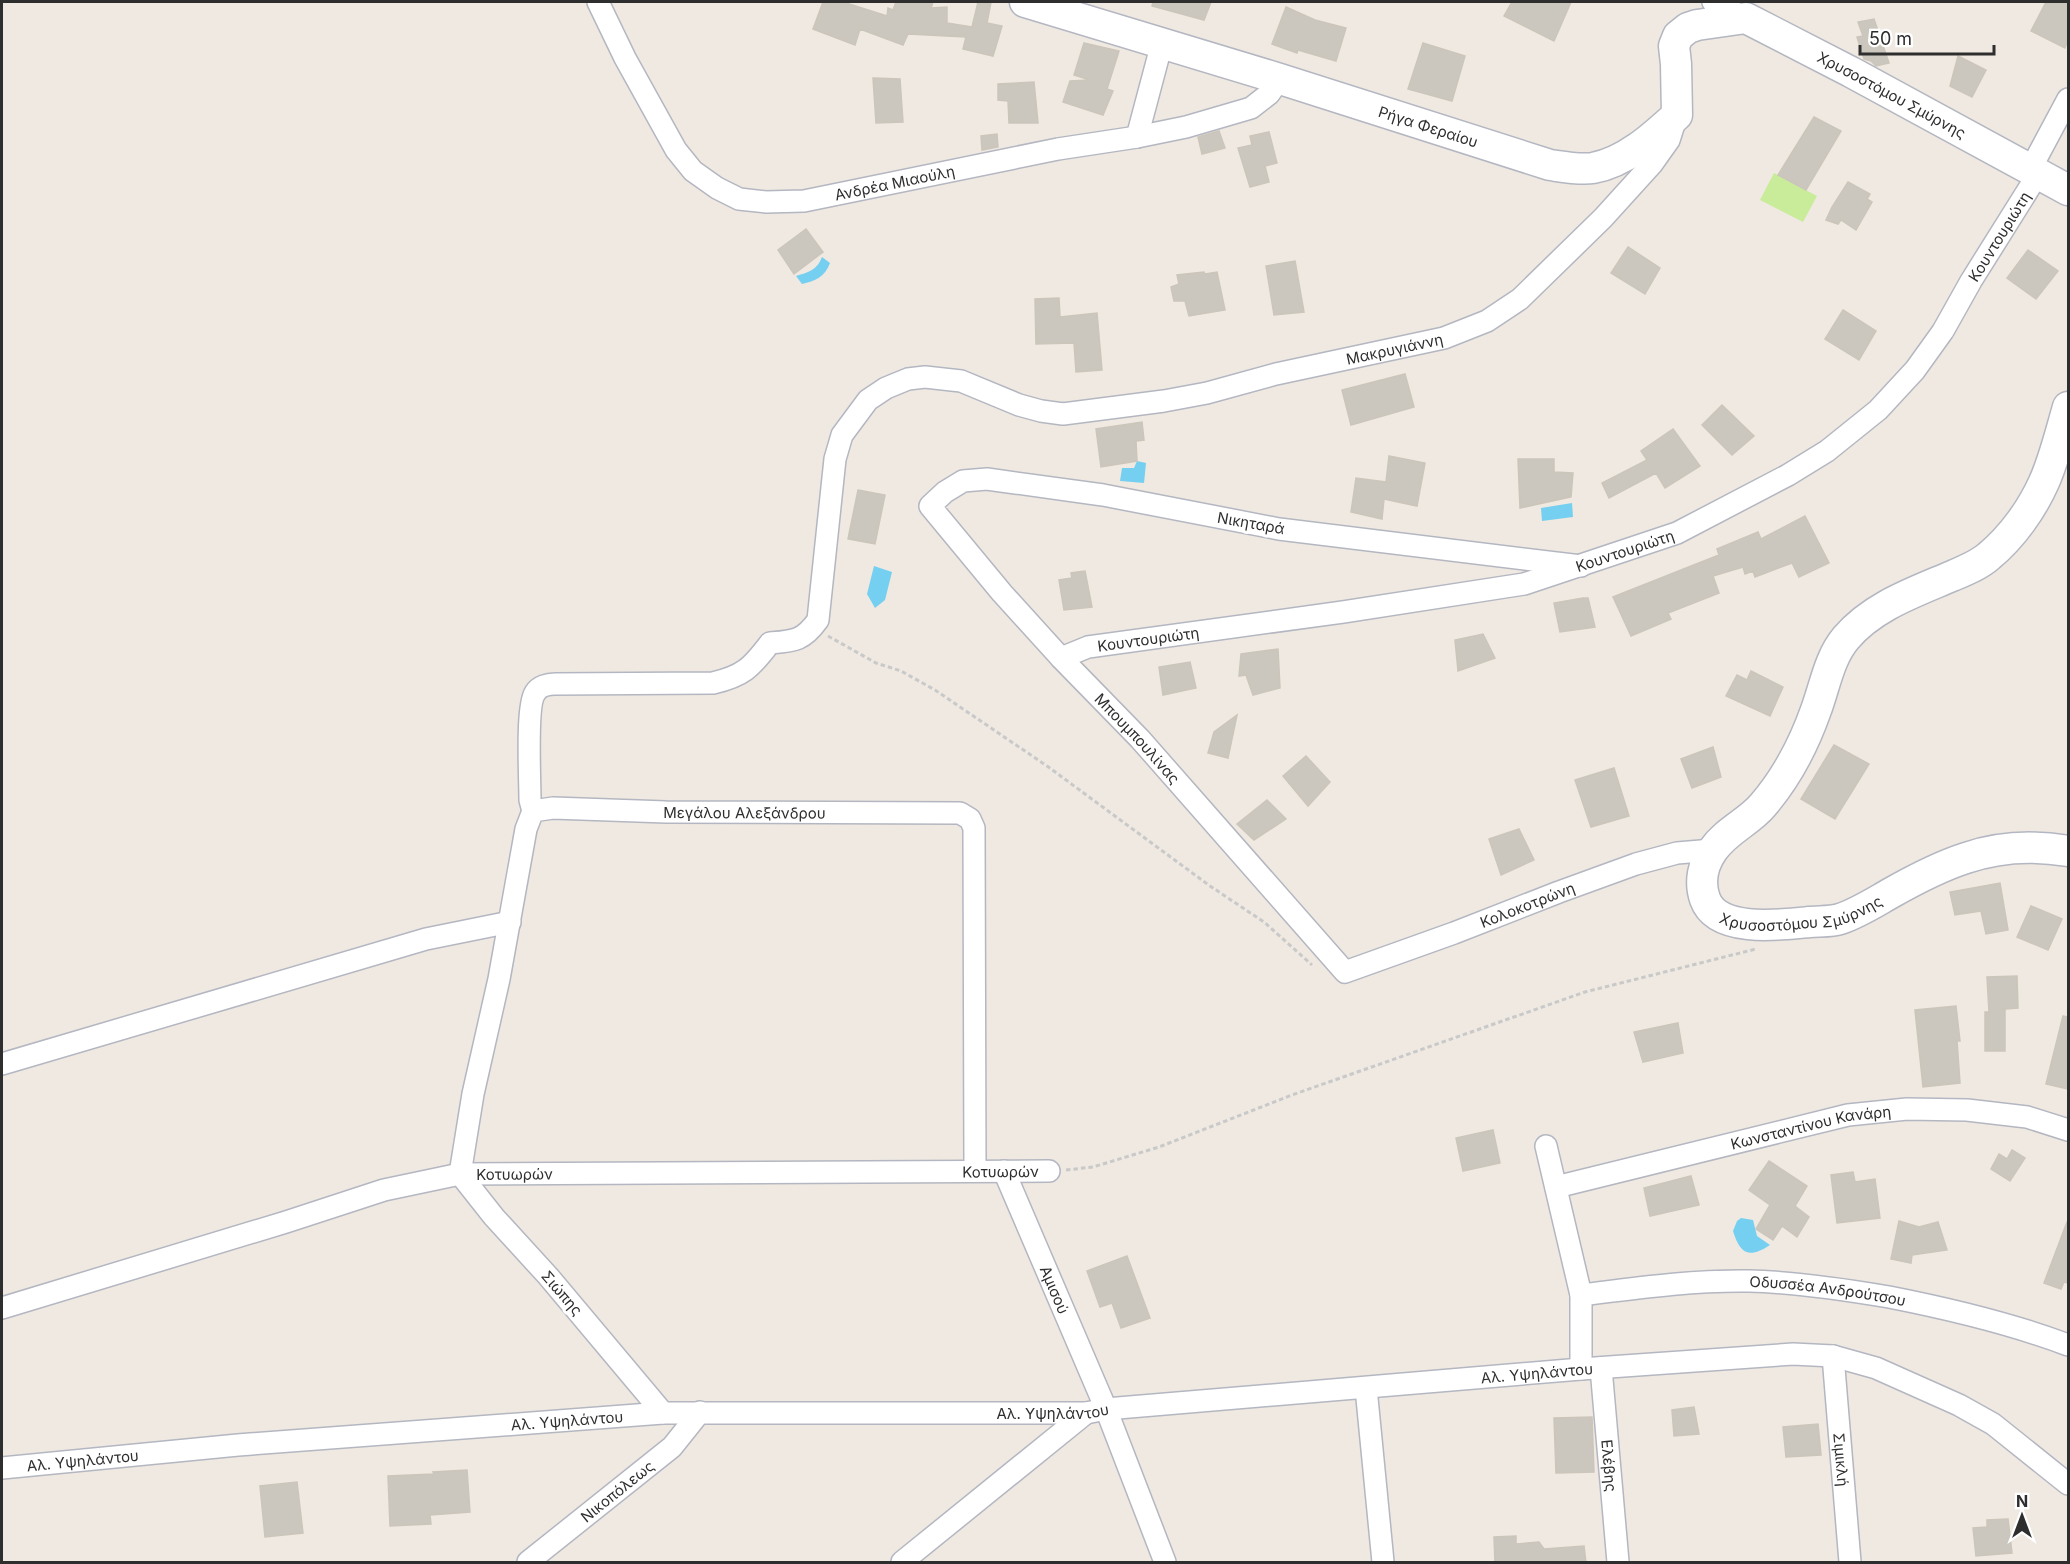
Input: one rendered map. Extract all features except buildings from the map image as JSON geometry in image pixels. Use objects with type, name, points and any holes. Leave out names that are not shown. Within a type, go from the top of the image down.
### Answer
[{"type":"street","name":"Ανδρέα Μιαούλη","points":[[598,2],[625,58],[676,150],[693,171],[717,188],[739,199],[766,202],[804,201],[1058,149],[1186,127],[1251,108],[1269,94],[1280,79]]},
{"type":"street","name":"Ρήγα Φεραίου","points":[[1025,2],[1280,79],[1550,165],[1567,168],[1592,168],[1622,157],[1646,142],[1677,115]]},
{"type":"street","name":"Χρυσοστόμου Σμύρνης","points":[[1713,2],[1851,72],[2068,190]]},
{"type":"street","points":[[1677,115],[1674,46],[1678,36],[1688,28],[1697,25],[1746,18]]},
{"type":"street","points":[[1137,137],[1162,43]]},
{"type":"street","name":"Κουντουριώτη","points":[[1061,658],[1088,647],[1343,612],[1524,584],[1677,533],[1788,475],[1827,451],[1878,410],[1915,370],[1943,331],[2034,172],[2068,99]]},
{"type":"street","name":"Μακρυγιάννη","points":[[818,620],[835,459],[842,435],[868,400],[886,388],[925,377],[961,381],[1019,405],[1063,414],[1207,393],[1276,374],[1444,338],[1487,321],[1520,299],[1603,218],[1652,164],[1669,140],[1677,115]]},
{"type":"street","name":"Χρυσοστόμου Σμύρνης","points":[[2068,407],[2045,481],[2028,511],[2009,536],[1987,558],[1893,602],[1865,621],[1846,638],[1834,657],[1804,741],[1775,791],[1758,811],[1730,831],[1713,850],[1702,876],[1702,886],[1710,910],[1724,919],[1767,925],[1839,920],[1905,885],[1964,858],[2014,847],[2043,847],[2068,851]]},
{"type":"street","name":"Νικηταρά","points":[[930,506],[945,492],[963,481],[987,480],[1104,495],[1278,529],[1581,566]]},
{"type":"street","name":"Μπουμπουλίνας","points":[[930,506],[1002,593],[1140,739],[1345,972]]},
{"type":"street","points":[[460,1174],[473,1094],[499,978],[526,830],[533,812],[530,800],[531,704],[538,689],[555,684],[712,683],[734,679],[748,669],[770,643],[792,641],[809,632],[818,620]]},
{"type":"street","name":"Μεγάλου Αλεξάνδρου","points":[[533,812],[553,808],[666,812],[960,813],[970,819],[974,828],[975,1171]]},
{"type":"street","name":"Κολοκοτρώνη","points":[[1345,972],[1636,864],[1677,853],[1713,850]]},
{"type":"street","points":[[2,1064],[426,939],[510,922]]},
{"type":"street","name":"Κωνσταντίνου Κανάρη","points":[[1556,1187],[1848,1114],[1907,1109],[1967,1110],[2027,1117],[2068,1130]]},
{"type":"street","name":"Ελέβης","points":[[1545,1146],[1581,1294],[1618,1563]]},
{"type":"street","name":"Αμισού","points":[[1004,1171],[1096,1411],[1165,1563]]},
{"type":"street","name":"Κοτυωρών","points":[[2,1308],[384,1190],[460,1174],[1049,1171]]},
{"type":"street","name":"Σιώπης","points":[[460,1174],[494,1217],[548,1276],[663,1413]]},
{"type":"street","name":"Οδυσσέα Ανδρούτσου","points":[[1581,1294],[1697,1282],[1799,1283],[1849,1290],[1968,1313],[2024,1328],[2068,1345]]},
{"type":"street","name":"Αλ. Υψηλάντου","points":[[2,1468],[238,1445],[663,1413],[1096,1411],[1591,1368],[1793,1354],[1833,1356],[1876,1368],[1959,1405],[1993,1424],[2068,1484]]},
{"type":"street","name":"Σιμικλή","points":[[1833,1356],[1850,1563]]},
{"type":"street","points":[[1366,1388],[1383,1563]]},
{"type":"street","points":[[902,1563],[1096,1411]]},
{"type":"street","name":"Νικοπόλεως","points":[[528,1563],[672,1446],[700,1412]]},
{"type":"path","points":[[818,620],[829,637],[876,663],[901,671],[934,690],[1047,766],[1210,886],[1264,922],[1310,964],[1332,974],[1345,972]]},
{"type":"path","points":[[1049,1171],[1093,1167],[1159,1147],[1292,1095],[1519,1013],[1585,992],[1757,949]]},
{"type":"green space","points":[[1774,173],[1817,196],[1803,222],[1760,200]]},
{"type":"water","points":[[822,257],[830,263],[825,272],[815,280],[802,284],[796,276],[812,270]]},
{"type":"water","points":[[1137,461],[1146,463],[1144,483],[1120,481],[1122,468],[1134,468]]},
{"type":"water","points":[[1572,503],[1573,517],[1542,521],[1541,508]]},
{"type":"water","points":[[874,566],[892,572],[885,600],[875,608],[867,594]]},
{"type":"water","points":[[1741,1218],[1753,1220],[1757,1236],[1770,1245],[1751,1253],[1742,1249],[1733,1231],[1737,1221]]}]
